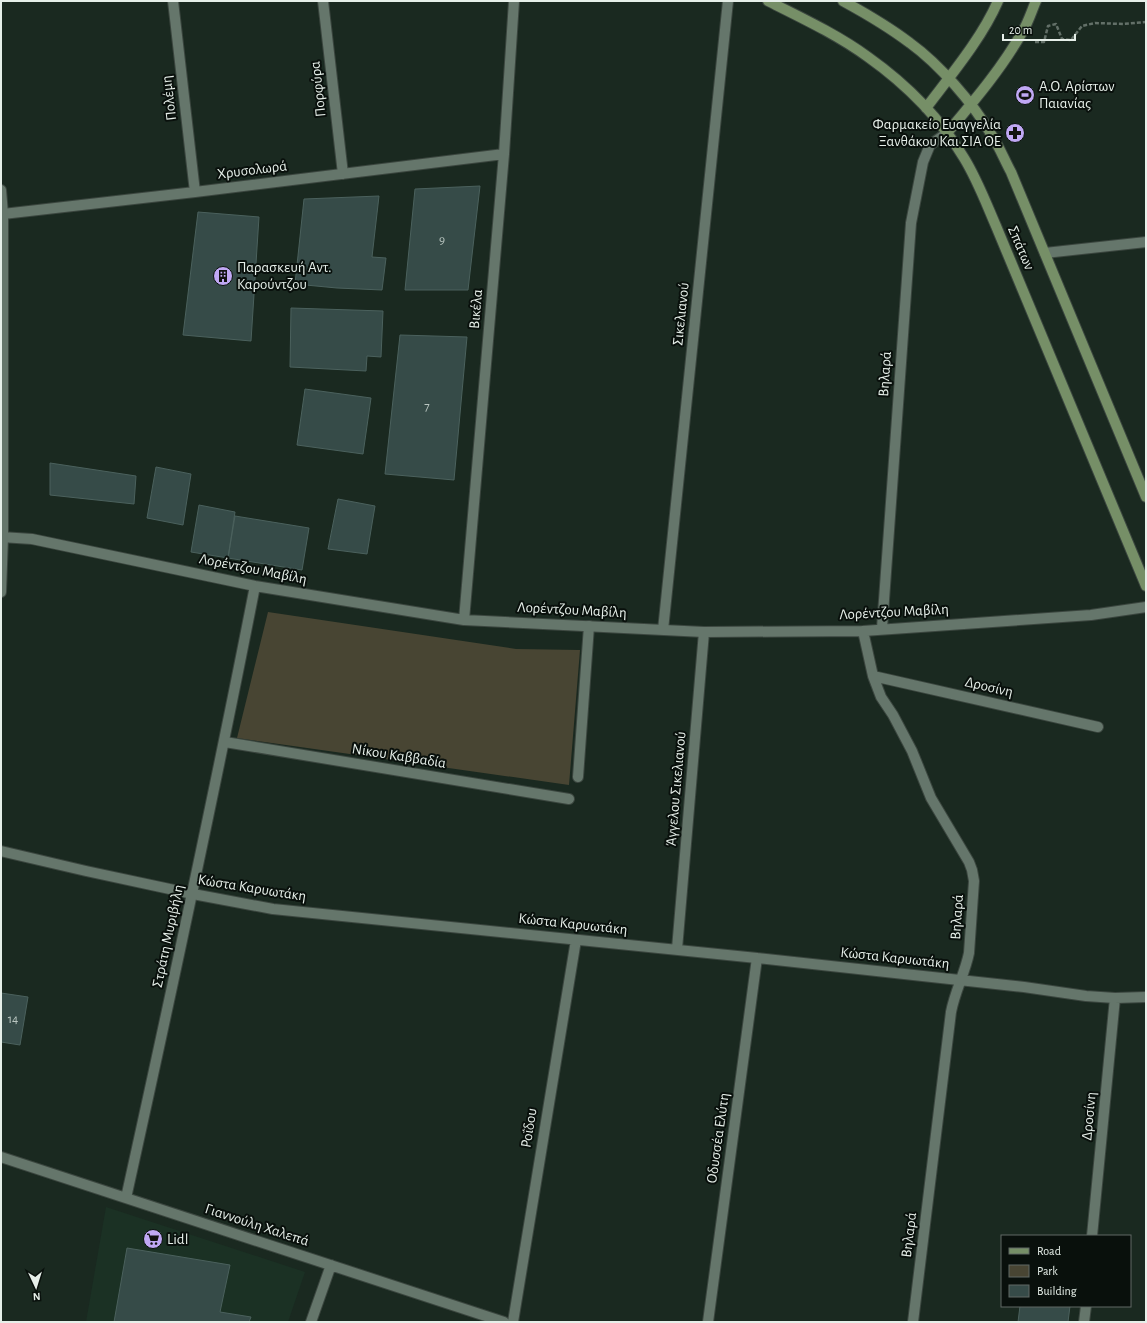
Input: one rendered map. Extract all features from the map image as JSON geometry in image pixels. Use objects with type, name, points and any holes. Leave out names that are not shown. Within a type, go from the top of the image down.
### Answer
[{"type":"main road","name":"Σπάτων","points":[[768,1],[868,56],[902,82],[947,133],[963,157],[983,194],[1146,586]]},
{"type":"main road","name":"Σπάτων","points":[[843,1],[910,43],[948,78],[971,104],[991,134],[1011,172],[1144,486],[1146,497]]},
{"type":"main road","points":[[926,108],[979,34],[994,11],[998,1]]},
{"type":"main road","points":[[947,133],[971,104],[1008,53],[1024,28],[1036,1]]},
{"type":"street","name":"Πολέμη","points":[[173,1],[195,192]]},
{"type":"street","name":"Πορφύρα","points":[[324,1],[343,174]]},
{"type":"street","name":"Βικέλα","points":[[464,620],[504,154],[514,1]]},
{"type":"street","name":"Σικελιανού","points":[[663,630],[728,1]]},
{"type":"street","name":"Βηλαρά","points":[[882,628],[911,223],[922,162],[930,145],[947,133]]},
{"type":"street","name":"Χρυσολωρά","points":[[3,214],[504,154]]},
{"type":"street","points":[[1,190],[3,214],[1,592]]},
{"type":"street","points":[[1045,253],[1146,242]]},
{"type":"street","name":"Λορέντζου Μαβίλη","points":[[2,537],[32,539],[255,586],[464,620],[704,632],[863,631],[882,628],[1091,616],[1146,607]]},
{"type":"street","name":"Στράτη Μυριβήλη","points":[[126,1198],[193,894],[225,742],[255,586]]},
{"type":"street","points":[[578,777],[590,626]]},
{"type":"street","name":"Βηλαρά","points":[[863,631],[873,676],[881,697],[893,715],[912,751],[931,798],[969,862],[974,881],[969,953],[967,964],[954,996],[951,1012],[913,1322]]},
{"type":"street","name":"Άγγελου Σικελιανού","points":[[677,949],[704,632]]},
{"type":"street","name":"Δροσίνη","points":[[873,676],[1098,727]]},
{"type":"street","name":"Νίκου Καββαδία","points":[[225,742],[569,799]]},
{"type":"street","name":"Κώστα Καρυωτάκη","points":[[1,851],[193,894],[273,909],[677,949],[960,980],[1086,996],[1115,998],[1146,997]]},
{"type":"street","name":"Ροΐδου","points":[[512,1322],[576,940]]},
{"type":"street","name":"Οδυσσέα Ελύτη","points":[[708,1322],[757,958]]},
{"type":"street","name":"Δροσίνη","points":[[1092,1235],[1115,998]]},
{"type":"street","name":"Γιαννούλη Χαλεπά","points":[[1,1157],[504,1322]]},
{"type":"street","points":[[311,1322],[331,1265]]},
{"type":"street","points":[[1084,1322],[1086,1307]]},
{"type":"path","points":[[1024,28],[1036,43],[1044,42],[1048,26],[1056,24],[1062,40],[1071,40],[1082,26],[1095,23],[1123,24],[1146,22]]},
{"type":"shaded area","name":"Lidl","points":[[106,1207],[305,1272],[288,1322],[86,1322]]},
{"type":"green space","points":[[268,612],[516,649],[580,650],[569,785],[237,738]]},
{"type":"building","points":[[480,186],[468,290],[405,290],[415,189]]},
{"type":"building","points":[[379,196],[372,257],[386,258],[382,290],[295,284],[304,199]]},
{"type":"building","name":"Παρασκευή Αντ. Καρούντζου","points":[[198,212],[259,217],[251,341],[183,335]]},
{"type":"building","points":[[291,308],[383,311],[381,357],[367,356],[366,371],[290,367]]},
{"type":"building","points":[[400,335],[467,337],[454,480],[385,474]]},
{"type":"building","points":[[305,389],[371,398],[363,454],[297,445]]},
{"type":"building","points":[[50,463],[136,476],[134,504],[50,495]]},
{"type":"building","points":[[156,467],[191,474],[183,525],[147,518]]},
{"type":"building","points":[[338,499],[375,506],[367,554],[328,549]]},
{"type":"building","points":[[199,505],[235,512],[228,558],[191,552]]},
{"type":"building","points":[[235,516],[309,528],[302,570],[228,558]]},
{"type":"building","points":[[1,993],[28,997],[20,1045],[1,1042]]},
{"type":"building","points":[[127,1248],[230,1265],[220,1312],[251,1317],[249,1322],[114,1322]]},
{"type":"building","points":[[1020,1307],[1070,1307],[1068,1322],[1018,1322]]},
{"type":"place","name":"Α.Ο. Αρίστων Παιανίας","points":[[1025,95]]},
{"type":"place","name":"Φαρμακείο Ευαγγελία Ξανθάκου Και ΣΙΑ ΟΕ","points":[[1015,133]]},
{"type":"place","name":"Παρασκευή Αντ. Καρούντζου","points":[[223,276]]},
{"type":"place","name":"Lidl","points":[[153,1239]]}]
